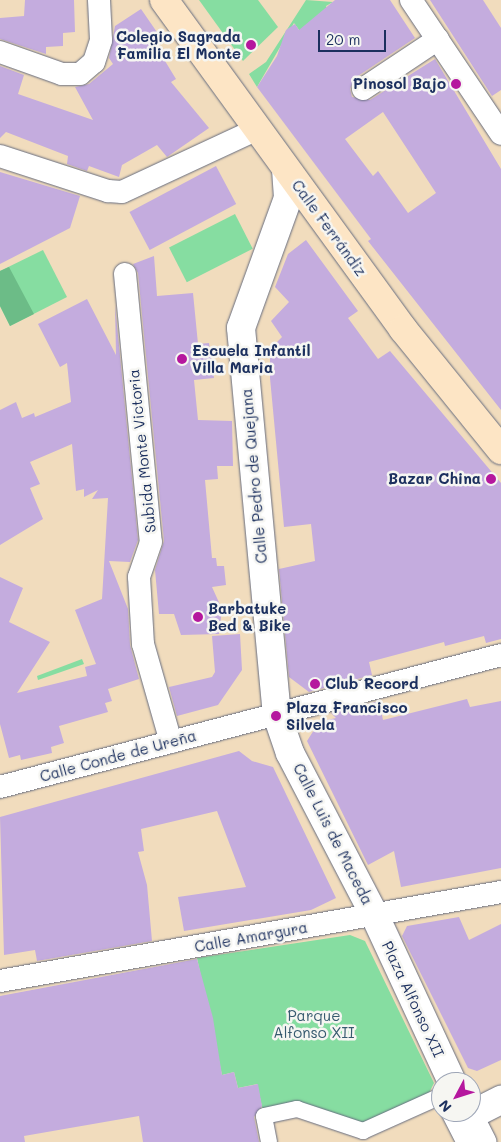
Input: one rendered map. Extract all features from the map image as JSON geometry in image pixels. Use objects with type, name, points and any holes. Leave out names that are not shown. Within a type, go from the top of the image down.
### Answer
[{"type":"main road","name":"Calle Ferrándiz","points":[[164,0],[403,329],[501,450]]},
{"type":"street","points":[[0,52],[62,74],[80,74],[94,62],[101,40],[99,0]]},
{"type":"street","points":[[411,0],[501,134]]},
{"type":"street","points":[[363,89],[438,39]]},
{"type":"street","points":[[0,156],[108,191],[122,192],[258,129]]},
{"type":"street","name":"Calle Pedro de Quejana","points":[[277,715],[241,328],[288,198],[286,169]]},
{"type":"street","points":[[280,223],[307,213],[321,218]]},
{"type":"street","name":"Subida Monte Victoria","points":[[125,274],[151,542],[139,577],[142,644],[171,742]]},
{"type":"street","points":[[277,715],[501,654]]},
{"type":"street","name":"Calle Conde de Ureña","points":[[0,787],[277,715]]},
{"type":"street","name":"Calle Luis de Maceda","points":[[277,715],[290,753],[375,916]]},
{"type":"street","name":"Calle Amargura","points":[[0,981],[375,916],[501,892]]},
{"type":"street","name":"Plaza Alfonso XII","points":[[375,916],[447,1072]]},
{"type":"street","points":[[269,1142],[264,1116],[297,1109],[363,1131],[431,1100]]},
{"type":"street","points":[[481,1110],[501,1100]]},
{"type":"street","points":[[464,1122],[482,1142]]},
{"type":"green space","points":[[199,0],[258,0],[278,27],[243,61]]},
{"type":"green space","points":[[306,0],[333,2],[326,6],[356,78],[343,87],[338,83],[294,23],[257,87],[249,74],[266,62]]},
{"type":"green space","points":[[235,214],[253,249],[187,282],[169,248]]},
{"type":"green space","points":[[43,250],[67,297],[10,326],[0,306],[0,271]]},
{"type":"green space","points":[[9,267],[34,314],[10,326],[0,306],[0,271]]},
{"type":"green space","points":[[82,659],[84,664],[38,680],[37,676]]},
{"type":"green space","name":"Parque Alfonso XII","points":[[350,935],[365,941],[431,1077],[431,1089],[428,1095],[363,1131],[308,1114],[264,1116],[257,1084],[238,1088],[234,1072],[222,1075],[197,958]]},
{"type":"building","points":[[25,0],[74,0],[75,32],[63,33],[63,46],[46,47],[46,54],[0,39],[0,18],[24,16]]},
{"type":"building","points":[[335,0],[390,0],[415,38],[355,78],[350,89],[352,97],[370,100],[435,59],[501,169],[501,410],[368,241],[371,239],[257,87],[277,56],[286,30],[295,24],[299,30]],"holes":[[[383,112],[436,193],[408,213],[378,171],[373,176],[345,139]]]},
{"type":"building","points":[[430,0],[483,0],[501,28],[501,90],[492,96]]},
{"type":"building","points":[[141,9],[161,38],[154,43],[176,79],[171,82],[209,128],[167,157],[157,145],[122,165],[119,177],[89,166],[87,171],[67,164],[68,156],[6,132],[0,138],[0,66],[24,75],[18,94],[93,120],[75,87],[89,84],[113,64],[109,58],[115,26]]},
{"type":"building","points":[[216,166],[236,204],[150,250],[129,212]]},
{"type":"building","points":[[0,172],[80,196],[70,228],[0,264]]},
{"type":"building","points":[[306,240],[358,311],[348,318],[378,359],[390,351],[501,483],[501,639],[486,643],[484,636],[445,646],[444,642],[369,662],[372,675],[309,692],[289,677],[279,569],[315,561],[311,524],[284,527],[270,378],[270,349],[282,337],[271,321],[289,302],[275,287],[288,254]]},
{"type":"building","points":[[154,256],[157,296],[193,293],[198,344],[209,343],[214,378],[194,380],[198,420],[232,421],[233,466],[217,466],[218,479],[205,480],[212,558],[216,558],[217,566],[224,566],[226,585],[212,587],[222,609],[219,634],[181,635],[174,614],[159,614],[155,570],[164,541],[138,273],[133,264]]},
{"type":"building","points":[[87,299],[116,355],[115,305],[138,540],[130,562],[109,561],[128,609],[130,645],[139,679],[108,689],[112,701],[105,703],[108,712],[59,726],[64,743],[51,747],[52,753],[21,760],[20,755],[9,758],[0,724],[0,577],[23,588],[9,622],[50,642],[17,693],[87,676],[85,667],[96,664],[75,610],[102,599],[108,498],[92,499],[98,490],[84,497],[84,489],[76,491],[72,444],[30,462],[40,484],[30,488],[43,519],[0,545],[0,410],[16,402],[22,418],[34,413],[35,417],[71,402],[67,363],[60,367],[38,324]]},
{"type":"building","points":[[240,634],[242,670],[218,705],[177,716],[169,687],[212,677],[215,672],[212,636]]},
{"type":"building","points":[[467,699],[470,707],[501,701],[501,868],[401,887],[394,851],[368,865],[307,741],[319,722],[336,718],[331,713],[379,701],[383,720]]},
{"type":"building","points":[[239,751],[252,761],[273,767],[336,898],[311,910],[184,931],[178,897],[246,887],[217,811],[141,829],[144,851],[138,852],[147,885],[152,941],[37,961],[35,950],[4,955],[0,817]]},
{"type":"building","points":[[459,917],[469,940],[501,924],[501,1060],[477,1071],[468,1068],[402,936],[407,926]]},
{"type":"building","points":[[197,959],[213,1018],[222,1075],[234,1072],[238,1088],[258,1084],[262,1106],[254,1117],[259,1142],[143,1142],[139,1116],[24,1136],[25,1142],[0,1142],[0,996]]},
{"type":"place","name":"Colegio Sagrada Familia El Monte","points":[[251,45]]},
{"type":"place","name":"Pinosol Bajo","points":[[456,84]]},
{"type":"place","name":"Escuela Infantil Villa Maria","points":[[182,359]]},
{"type":"place","name":"Bazar China","points":[[491,479]]},
{"type":"place","name":"Barbatuke Bed & Bike","points":[[198,617]]},
{"type":"place","name":"Club Record","points":[[315,684]]},
{"type":"place","name":"Plaza Francisco Silvela","points":[[276,716]]}]
